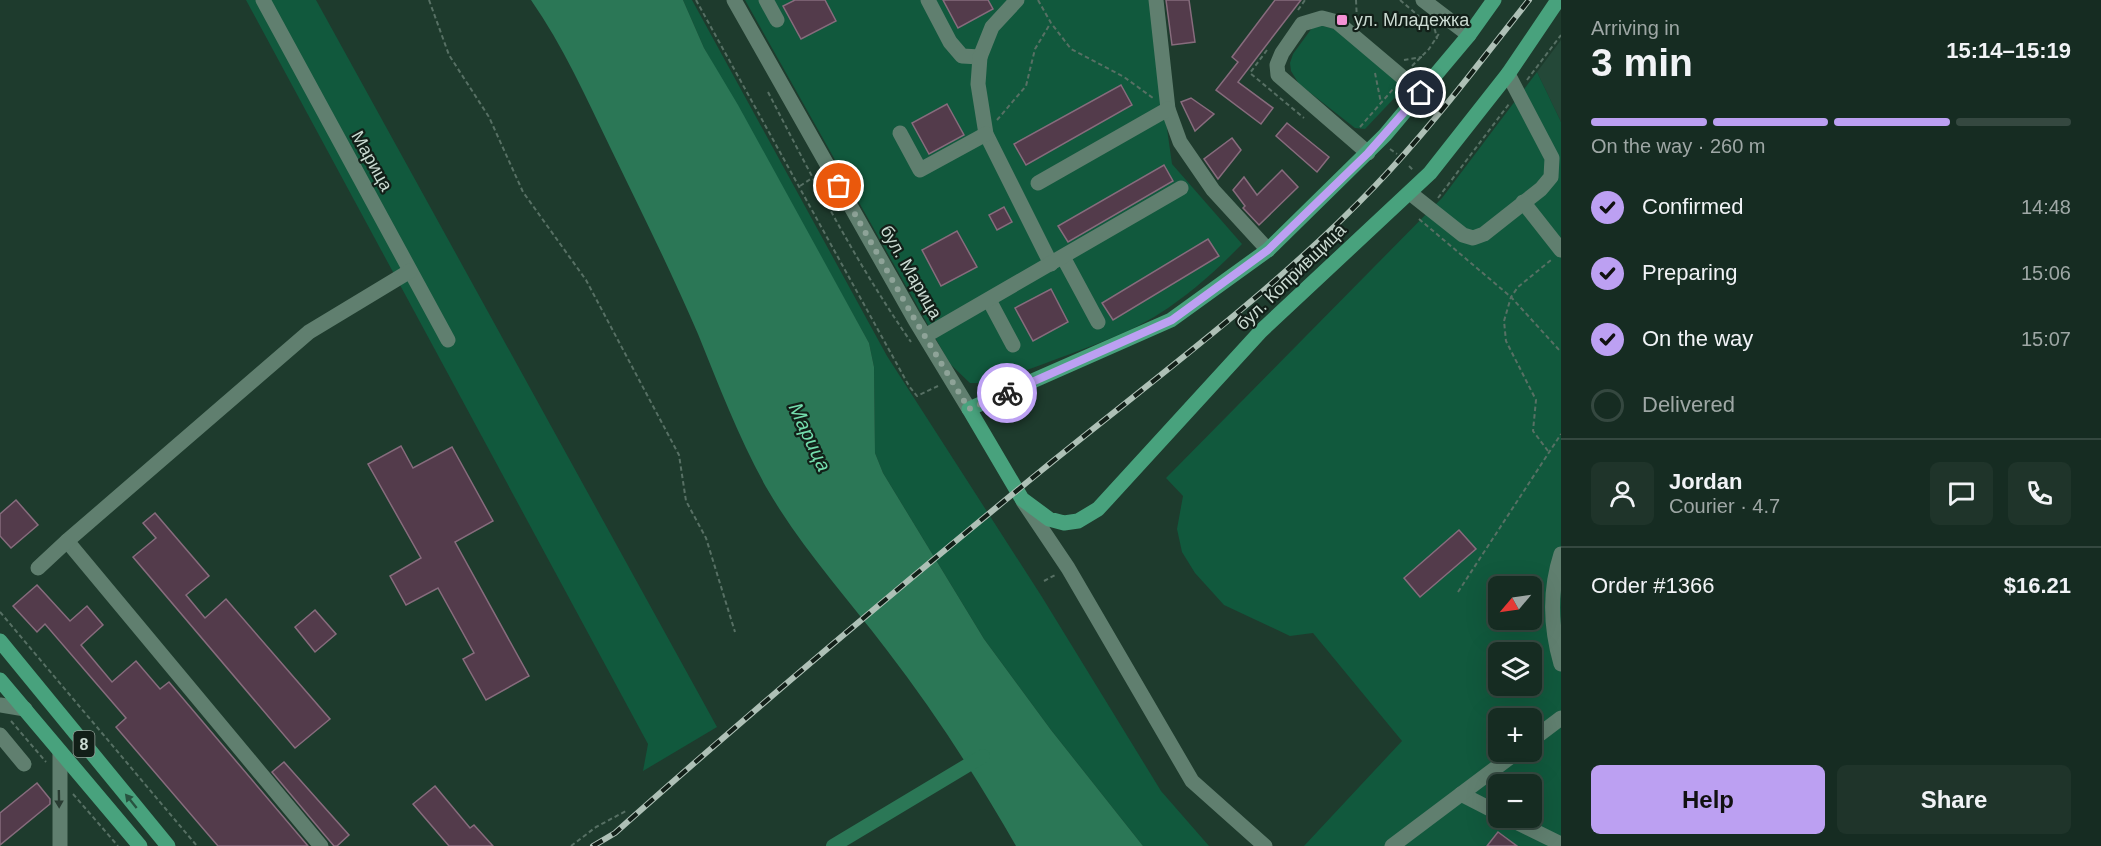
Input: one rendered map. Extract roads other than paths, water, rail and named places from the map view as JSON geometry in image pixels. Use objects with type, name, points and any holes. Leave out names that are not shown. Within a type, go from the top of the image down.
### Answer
[{"type":"main road","name":"бул. Копривщица","points":[[969,409],[1172,320],[1268,250],[1368,153],[1469,35],[1494,0]]},
{"type":"main road","name":"бул. Копривщица","points":[[1022,499],[1049,519],[1064,524],[1078,521],[1098,509],[1262,331],[1430,173],[1508,74],[1558,0]]},
{"type":"main road","name":"бул. Марица","points":[[969,409],[1022,499]]},
{"type":"main road","name":"8","points":[[0,641],[168,846]]},
{"type":"main road","name":"8","points":[[0,680],[140,846]]},
{"type":"street","name":"Марица","points":[[263,0],[448,340]]},
{"type":"street","name":"бул. Марица","points":[[734,0],[969,409]]},
{"type":"street","points":[[766,0],[777,20]]},
{"type":"street","points":[[928,0],[950,42],[962,56],[980,57]]},
{"type":"street","points":[[1017,0],[992,27],[980,57],[978,84],[986,134],[1057,260],[1098,322]]},
{"type":"street","points":[[1156,0],[1168,109],[1180,142],[1213,190],[1268,250]]},
{"type":"street","points":[[1423,0],[1469,35]]},
{"type":"street","points":[[1368,153],[1278,75],[1277,65],[1282,53],[1302,24],[1322,18],[1337,22],[1421,93]]},
{"type":"street","points":[[1410,193],[1463,235],[1473,238],[1484,234],[1541,189],[1551,177],[1552,158],[1508,74]]},
{"type":"street","points":[[1038,183],[1168,109]]},
{"type":"street","points":[[900,133],[920,170],[986,134]]},
{"type":"street","points":[[925,336],[1181,188]]},
{"type":"street","points":[[1524,202],[1557,254]]},
{"type":"street","points":[[38,568],[309,332],[410,271]]},
{"type":"street","points":[[989,300],[1013,345]]},
{"type":"street","points":[[1022,499],[1068,568],[1192,781],[1265,846]]},
{"type":"street","points":[[67,541],[321,846]]},
{"type":"street","points":[[1561,554],[1552,591],[1552,620],[1561,664]]},
{"type":"street","points":[[0,705],[25,710]]},
{"type":"street","points":[[1542,732],[1561,718]]},
{"type":"street","points":[[0,735],[24,764]]},
{"type":"street","points":[[60,752],[60,846]]},
{"type":"street","points":[[1392,846],[1504,762]]},
{"type":"street","points":[[1461,794],[1488,808]]},
{"type":"street","points":[[1528,828],[1561,844]]},
{"type":"water","points":[[531,0],[683,0],[704,48],[738,105],[869,343],[874,367],[875,453],[883,473],[984,639],[1051,730],[1143,846],[1016,846],[970,770],[921,696],[808,550],[766,487],[738,431],[688,310],[644,217],[574,72]]},
{"type":"waterway","points":[[833,846],[983,756]]},
{"type":"railway","points":[[593,846],[615,833],[881,604],[1295,263],[1395,165],[1529,0]]},
{"type":"place","name":"ул. Младежка","points":[[1342,20]]}]
